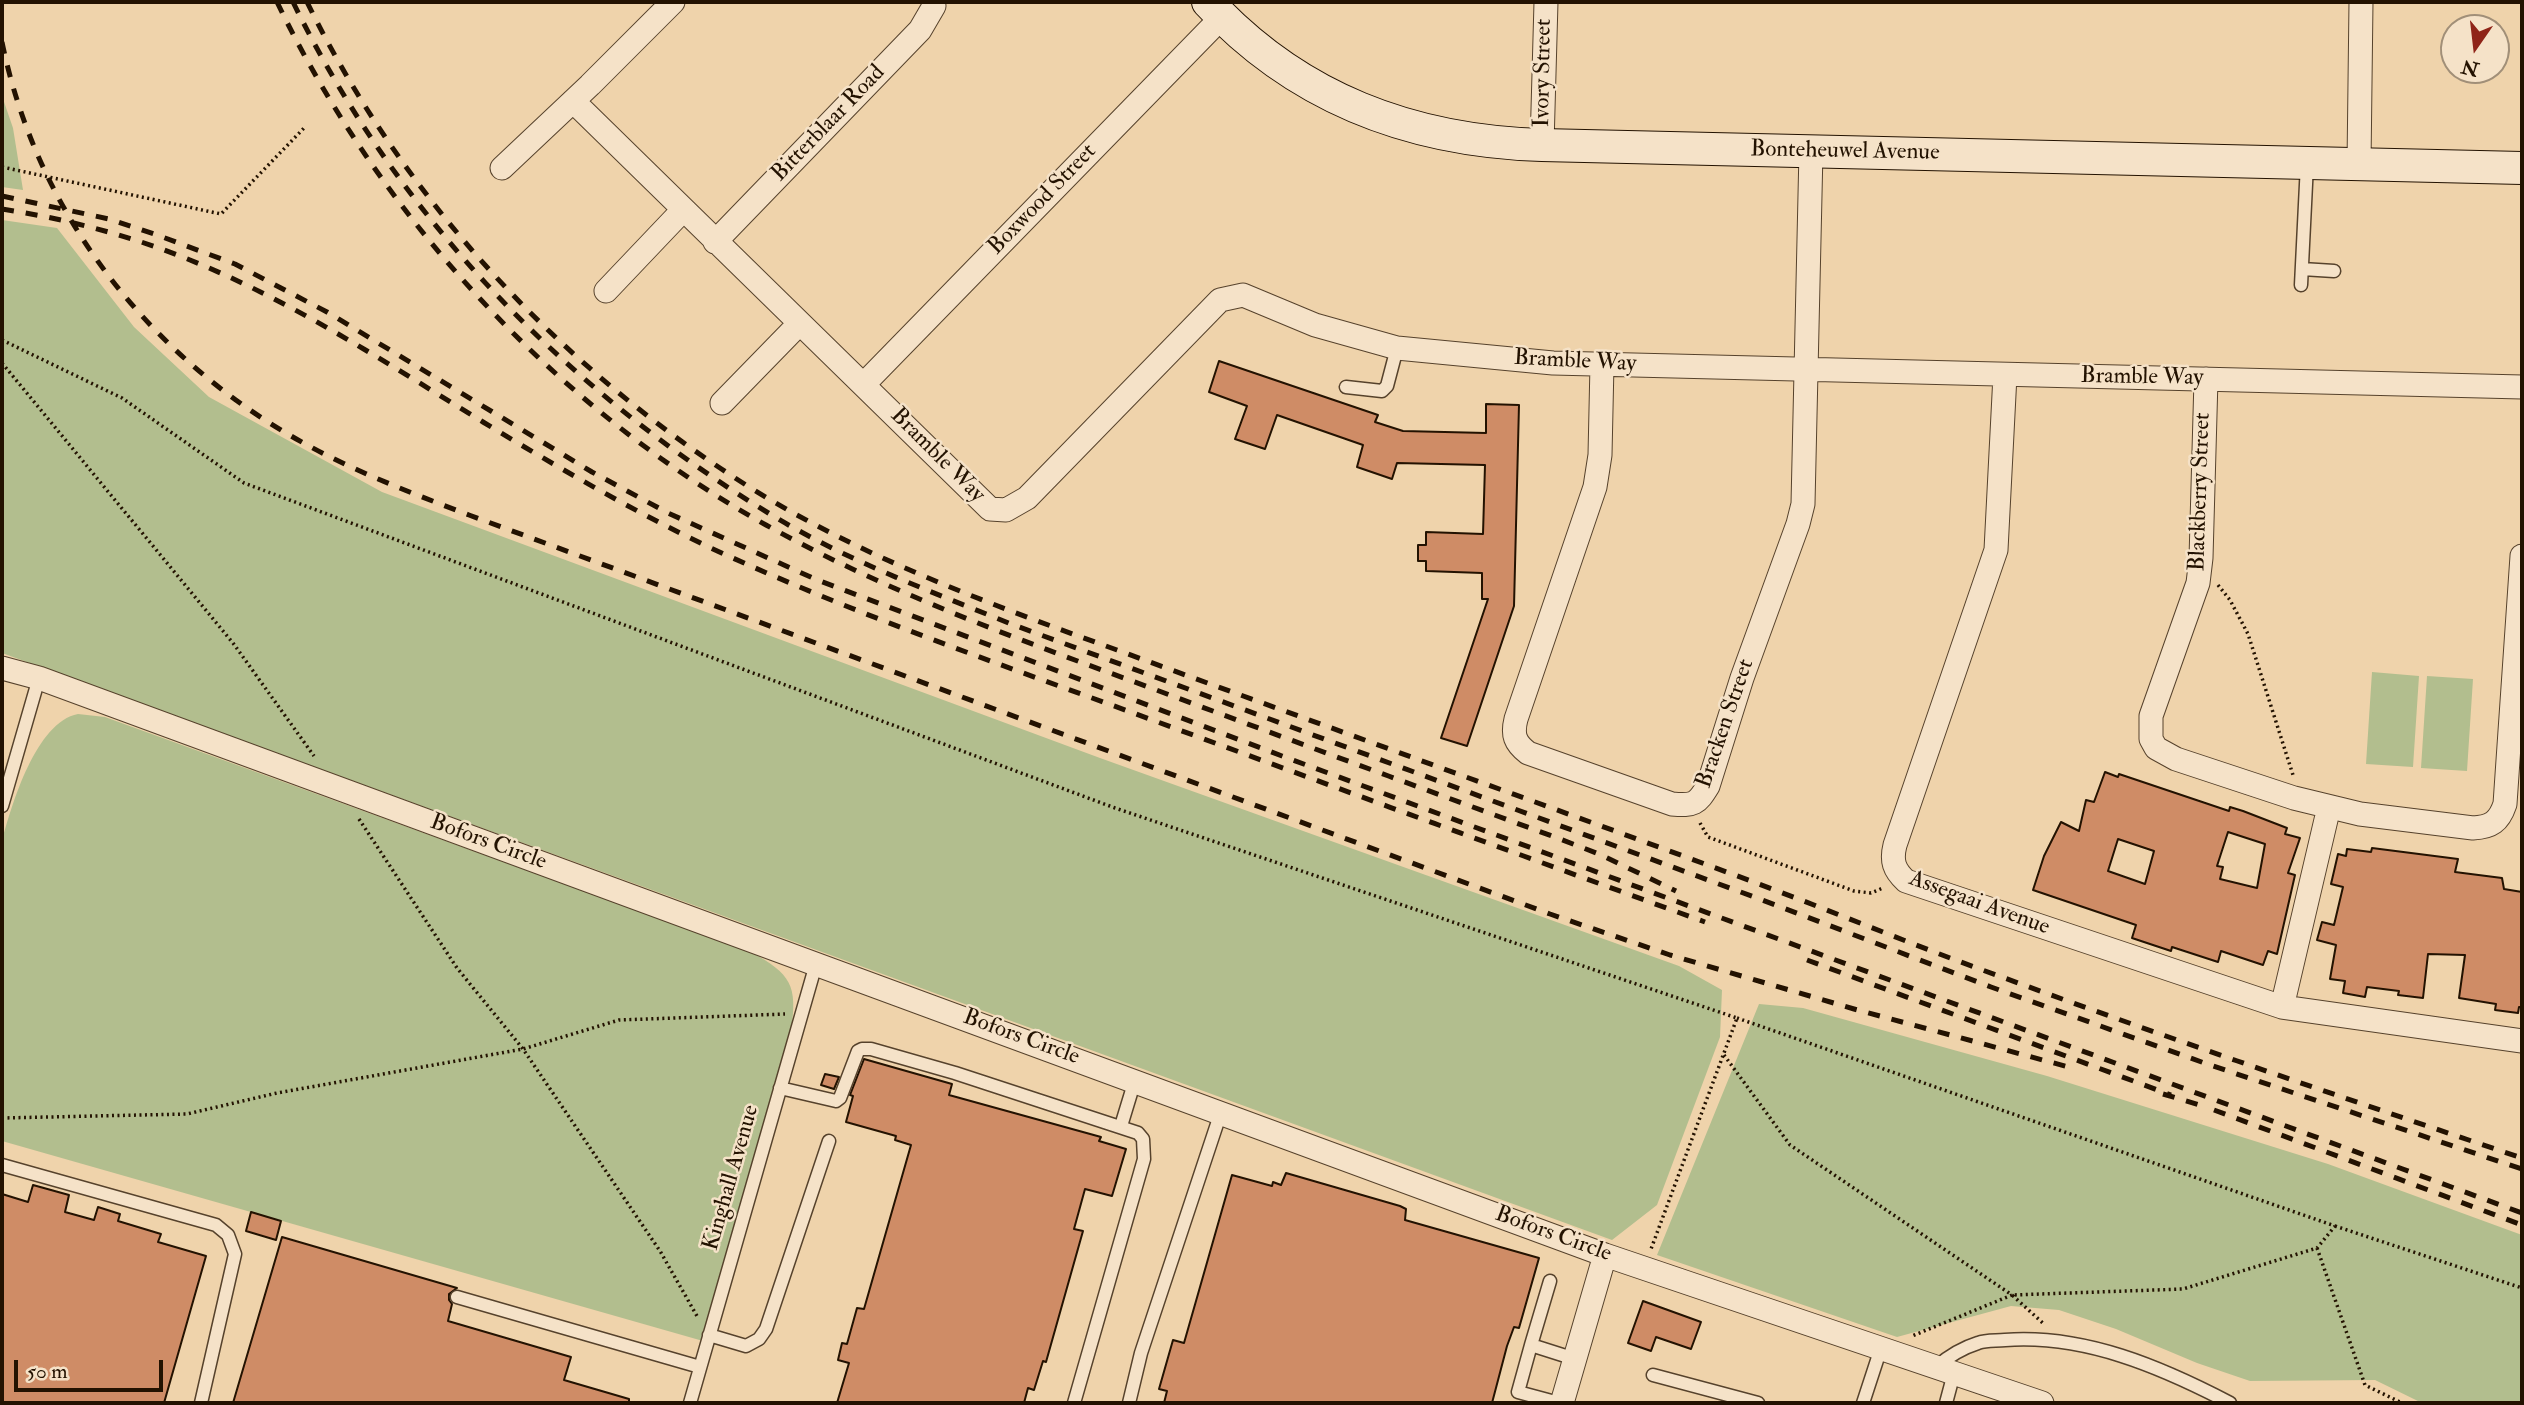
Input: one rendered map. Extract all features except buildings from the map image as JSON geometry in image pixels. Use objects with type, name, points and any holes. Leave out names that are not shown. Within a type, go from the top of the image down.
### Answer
[{"type":"street","points":[[502,167],[673,2]]},
{"type":"street","name":"Bitterblaar Road","points":[[715,242],[920,30],[934,6],[933,2]]},
{"type":"street","name":"Ivory Street","points":[[1542,145],[1546,2]]},
{"type":"street","points":[[2359,164],[2361,2]]},
{"type":"street","name":"Bonteheuwel Avenue","points":[[1215,9],[1258,48],[1305,80],[1376,115],[1458,138],[1542,145],[2522,169]]},
{"type":"street","name":"Boxwood Street","points":[[864,383],[1215,9]]},
{"type":"street","name":"Bramble Way","points":[[573,101],[990,509],[1006,510],[1027,498],[1220,300],[1243,295],[1315,325],[1397,348],[1553,363],[2522,387]]},
{"type":"street","name":"Bracken Street","points":[[1602,364],[1600,455],[1595,486],[1516,719],[1514,737],[1518,746],[1528,753],[1672,804],[1690,806],[1700,800],[1708,786],[1742,678],[1798,523],[1804,486],[1811,151]]},
{"type":"street","points":[[606,291],[683,210]]},
{"type":"street","points":[[722,403],[799,324]]},
{"type":"street","name":"Assegaai Avenue","points":[[2005,375],[1996,550],[1895,845],[1892,857],[1898,874],[1906,881],[2282,1007],[2522,1041]]},
{"type":"street","name":"Blackberry Street","points":[[2206,379],[2198,583],[2151,716],[2151,739],[2156,748],[2176,759],[2329,807],[2360,814],[2473,828],[2487,827],[2496,822],[2505,804],[2522,556]]},
{"type":"street","name":"Bofors Circle","points":[[2,668],[38,678],[1605,1255],[2035,1402]]},
{"type":"street","points":[[2282,1007],[2329,807]]},
{"type":"street","points":[[1561,1403],[1605,1255]]},
{"type":"lane","points":[[2301,285],[2307,163]]},
{"type":"lane","points":[[2302,269],[2334,271]]},
{"type":"lane","points":[[1346,387],[1382,391],[1387,386],[1397,348]]},
{"type":"lane","points":[[2,806],[38,678]]},
{"type":"lane","name":"Kinghall Avenue","points":[[690,1403],[816,964]]},
{"type":"lane","points":[[780,1088],[836,1101],[840,1098],[858,1051],[871,1049],[955,1073],[1138,1133],[1143,1139],[1144,1159],[1073,1403]]},
{"type":"lane","points":[[1121,1126],[1135,1080]]},
{"type":"lane","points":[[1129,1403],[1141,1353],[1222,1112]]},
{"type":"lane","points":[[709,1335],[746,1346],[759,1339],[766,1329],[829,1141]]},
{"type":"lane","points":[[2,1165],[216,1225],[228,1235],[235,1254],[201,1403]]},
{"type":"lane","points":[[1550,1281],[1516,1398],[1561,1403]]},
{"type":"lane","points":[[457,1297],[700,1367]]},
{"type":"lane","points":[[1947,1403],[1945,1370],[1953,1353],[1980,1342],[2021,1339],[2065,1342],[2112,1353],[2183,1379],[2230,1403]]},
{"type":"lane","points":[[1531,1345],[1575,1359]]},
{"type":"lane","points":[[1863,1403],[1881,1348]]},
{"type":"lane","points":[[1653,1375],[1759,1403]]},
{"type":"path","points":[[2,167],[221,214],[306,125]]},
{"type":"path","points":[[2,340],[122,398],[244,484],[1115,808],[2522,1288]]},
{"type":"path","points":[[2,363],[233,643],[338,789],[457,968],[523,1049],[660,1251],[709,1335]]},
{"type":"path","points":[[2198,583],[2218,585],[2231,600],[2248,634],[2289,760],[2294,779],[2294,798]]},
{"type":"path","points":[[1697,818],[1707,837],[1854,891],[1871,893],[1890,885]]},
{"type":"path","points":[[2,1118],[187,1114],[277,1094],[523,1049],[619,1020],[801,1014]]},
{"type":"path","points":[[1644,1268],[1737,1018]]},
{"type":"path","points":[[1724,1055],[1790,1145],[2012,1295],[2065,1342]]},
{"type":"path","points":[[1881,1348],[2012,1295],[2183,1289],[2317,1248],[2334,1226]]},
{"type":"path","points":[[2317,1248],[2365,1385],[2402,1403]]},
{"type":"green space","points":[[2,96],[13,128],[23,190],[2,187]]},
{"type":"green space","points":[[2,220],[57,228],[134,327],[209,397],[382,492],[1100,758],[1679,966],[1722,990],[1720,1037],[1657,1205],[1612,1240],[2,653]]},
{"type":"green space","points":[[2372,672],[2419,676],[2413,767],[2366,764]]},
{"type":"green space","points":[[2427,676],[2473,679],[2467,771],[2421,768]]},
{"type":"green space","points":[[78,714],[105,717],[751,952],[783,975],[792,992],[791,1031],[703,1341],[2,1141],[2,841],[19,787],[38,748],[63,720]]},
{"type":"green space","points":[[1759,1004],[1803,1008],[2047,1076],[2328,1164],[2522,1235],[2522,1403],[2422,1403],[2375,1380],[2250,1381],[2059,1310],[2011,1306],[1897,1337],[1657,1255]]},
{"type":"railway","points":[[277,2],[319,82],[368,158],[422,232],[482,301],[546,365],[616,424],[689,478],[812,550],[907,594],[1053,652],[1599,854],[1676,891]]},
{"type":"railway","points":[[293,2],[336,81],[383,156],[436,226],[494,293],[557,354],[624,412],[695,465],[799,531],[888,574],[1011,624],[1757,898],[1991,987],[2210,1065],[2522,1169]]},
{"type":"railway","points":[[307,2],[344,72],[386,139],[432,202],[483,262],[537,319],[595,373],[656,422],[720,468],[814,524],[863,549],[964,593],[1066,631],[1720,869],[2064,1000],[2522,1158]]},
{"type":"railway","points":[[2,42],[18,103],[40,161],[69,216],[102,268],[141,315],[185,359],[234,398],[286,433],[352,468],[469,515],[1550,914],[1670,955],[1854,1009],[2076,1069]]},
{"type":"railway","points":[[2,196],[109,219],[235,264],[327,312],[592,472],[668,513],[815,579],[1282,756],[2522,1213]]},
{"type":"railway","points":[[2,209],[74,223],[121,236],[167,251],[229,277],[340,335],[624,504],[711,548],[816,594],[976,656],[1705,922]]},
{"type":"railway","points":[[1807,960],[2171,1095]]},
{"type":"railway","points":[[2163,1094],[2203,1106]]},
{"type":"railway","points":[[2214,1110],[2522,1225]]}]
